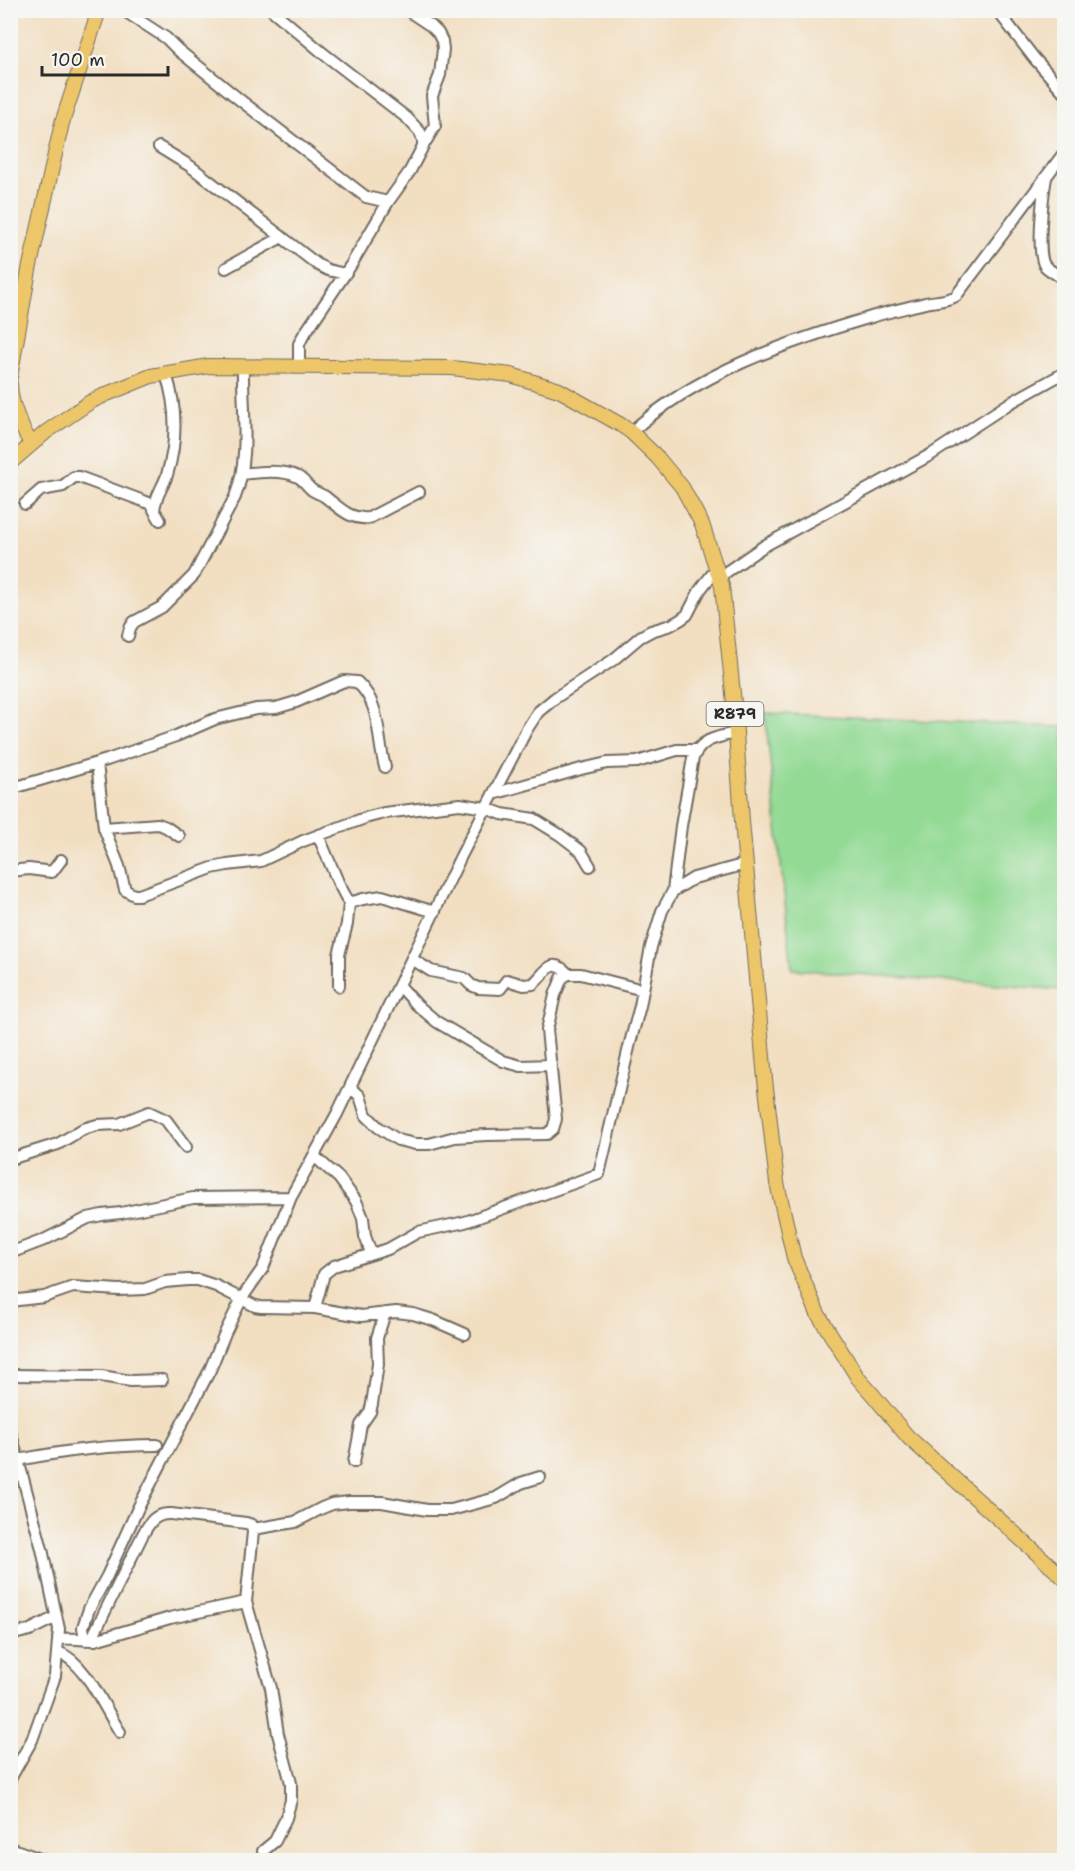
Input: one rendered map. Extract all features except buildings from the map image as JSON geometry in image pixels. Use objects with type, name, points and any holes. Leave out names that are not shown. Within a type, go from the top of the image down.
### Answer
[{"type":"main road","points":[[10,377],[29,270],[62,123],[99,10]]},
{"type":"main road","name":"R879","points":[[10,462],[90,402],[152,376],[209,366],[452,368],[511,375],[559,390],[632,432],[657,457],[681,487],[702,524],[718,572],[726,614],[765,1079],[777,1183],[794,1258],[818,1314],[858,1378],[909,1437],[1065,1578]]},
{"type":"main road","points":[[10,384],[11,399],[17,417],[31,444]]},
{"type":"street","points":[[272,10],[324,54],[407,118],[420,132],[423,146]]},
{"type":"street","points":[[300,366],[300,344],[303,336],[410,171],[435,126],[432,96],[440,75],[442,40],[430,26],[406,10]]},
{"type":"street","points":[[997,10],[1034,58],[1065,92]]},
{"type":"street","points":[[125,11],[166,38],[240,100],[366,197],[373,206],[378,220]]},
{"type":"street","points":[[159,147],[190,166],[318,265],[328,270],[345,273]]},
{"type":"street","points":[[632,432],[669,402],[753,357],[868,318],[956,296],[1065,153]]},
{"type":"street","points":[[1046,178],[1041,259],[1044,265],[1065,279]]},
{"type":"street","points":[[366,197],[388,202]]},
{"type":"street","points":[[226,268],[282,237]]},
{"type":"street","points":[[128,636],[134,622],[162,607],[194,575],[235,497],[244,458],[243,366]]},
{"type":"street","points":[[88,1640],[83,1627],[89,1609],[138,1508],[210,1370],[242,1298],[263,1268],[291,1197],[350,1087],[493,794],[538,712],[555,698],[623,653],[640,637],[671,625],[687,615],[700,590],[718,572],[932,454],[1010,403],[1065,373]]},
{"type":"street","points":[[160,520],[155,513],[154,505],[166,478],[174,442],[175,417],[171,388],[166,374]]},
{"type":"street","points":[[242,474],[276,473],[296,476],[352,518],[361,519],[369,518],[418,492]]},
{"type":"street","points":[[25,504],[41,490],[63,486],[72,478],[79,477],[154,505]]},
{"type":"street","points":[[10,789],[97,763],[176,736],[215,719],[256,709],[276,708],[296,702],[344,681],[352,680],[369,694],[375,708],[384,767]]},
{"type":"street","points":[[315,1308],[327,1270],[388,1249],[418,1233],[465,1222],[599,1174],[655,934],[662,911],[672,891],[693,758],[697,750],[709,740],[736,733]]},
{"type":"street","points":[[493,794],[607,763],[637,762],[677,750],[697,750]]},
{"type":"street","points":[[97,763],[104,828],[125,890],[134,895],[212,868],[261,861],[318,835],[384,813],[460,804],[486,808],[502,814],[528,817],[544,824],[580,851],[590,866]]},
{"type":"street","points":[[104,828],[158,825],[166,827],[179,836]]},
{"type":"street","points":[[318,835],[349,903],[349,919],[339,955],[339,986]]},
{"type":"street","points":[[10,871],[29,869],[52,872],[61,860]]},
{"type":"street","points":[[672,891],[694,878],[746,864]]},
{"type":"street","points":[[349,903],[363,898],[382,896],[435,912]]},
{"type":"street","points":[[412,959],[431,971],[461,976],[475,987],[487,989],[500,989],[507,980],[524,985],[533,984],[544,970],[554,966],[560,967],[568,974],[587,976],[643,990]]},
{"type":"street","points":[[350,1087],[360,1096],[366,1115],[398,1140],[429,1144],[455,1137],[476,1135],[547,1134],[554,1129],[556,1119],[547,1030],[558,986],[562,978],[568,974]]},
{"type":"street","points":[[399,986],[437,1022],[503,1061],[521,1066],[550,1065]]},
{"type":"street","points":[[10,1159],[58,1144],[83,1129],[98,1125],[119,1124],[149,1112],[166,1120],[186,1147]]},
{"type":"street","points":[[314,1156],[339,1178],[356,1201],[363,1218],[365,1236],[371,1253]]},
{"type":"street","points":[[10,1253],[44,1240],[88,1218],[102,1215],[193,1198],[291,1197]]},
{"type":"street","points":[[10,1301],[44,1297],[74,1287],[145,1290],[165,1282],[198,1280],[261,1307],[315,1308],[361,1316],[385,1313],[413,1314],[434,1320],[465,1334]]},
{"type":"street","points":[[354,1462],[361,1425],[370,1412],[372,1404],[378,1364],[377,1338],[385,1313]]},
{"type":"street","points":[[10,1375],[101,1376],[130,1381],[162,1380]]},
{"type":"street","points":[[10,1430],[16,1466],[42,1549],[58,1638],[55,1676],[46,1704],[32,1740],[10,1779]]},
{"type":"street","points":[[16,1466],[59,1452],[127,1445],[157,1445]]},
{"type":"street","points":[[88,1640],[143,1534],[152,1520],[159,1515],[171,1514],[246,1523],[253,1528],[295,1521],[332,1504],[349,1502],[382,1502],[427,1510],[451,1510],[496,1498],[521,1483],[540,1477]]},
{"type":"street","points":[[253,1528],[246,1602],[271,1688],[278,1734],[291,1782],[291,1800],[286,1818],[274,1841],[263,1851]]},
{"type":"street","points":[[58,1638],[88,1640],[170,1618],[246,1602]]},
{"type":"street","points":[[10,1635],[30,1630],[56,1617]]},
{"type":"street","points":[[58,1652],[82,1672],[120,1732]]},
{"type":"street","points":[[10,1848],[43,1860]]},
{"type":"green space","points":[[765,713],[1064,727],[1064,990],[792,969]]}]
